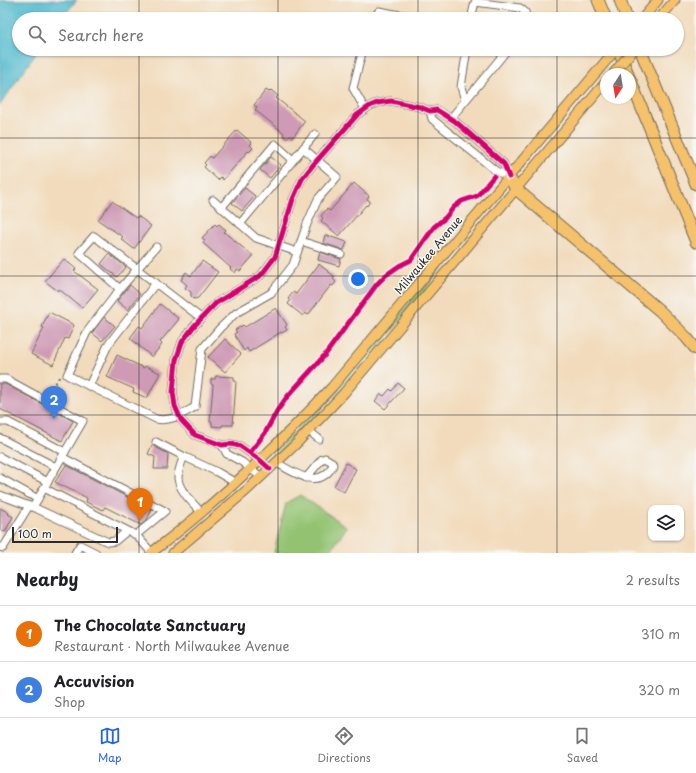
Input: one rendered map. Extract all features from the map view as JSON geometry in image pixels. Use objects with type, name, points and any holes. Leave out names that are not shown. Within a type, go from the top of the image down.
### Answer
[{"type":"highway","points":[[598,0],[603,12]]},
{"type":"highway","points":[[620,0],[624,12]]},
{"type":"highway","points":[[620,56],[625,68]]},
{"type":"highway","points":[[643,56],[696,184]]},
{"type":"highway","points":[[636,94],[696,242]]},
{"type":"highway","points":[[509,177],[516,189],[660,311],[696,349]]},
{"type":"main road","points":[[647,12],[658,0]]},
{"type":"main road","points":[[665,12],[675,0]]},
{"type":"main road","name":"Milwaukee Avenue","points":[[151,553],[202,513],[236,483],[332,387],[611,56]]},
{"type":"main road","points":[[618,68],[628,56]]},
{"type":"main road","points":[[173,553],[228,508],[308,431],[364,370],[600,90]]},
{"type":"street","points":[[472,12],[474,2],[520,8],[524,12]]},
{"type":"street","points":[[362,56],[353,88],[365,108]]},
{"type":"street","points":[[464,56],[461,87],[465,100]]},
{"type":"street","points":[[451,118],[502,56]]},
{"type":"street","points":[[306,478],[260,460],[240,446],[231,444],[222,445],[195,435],[179,416],[175,406],[173,392],[176,360],[182,342],[201,318],[222,298],[260,276],[275,257],[293,199],[302,179],[357,115],[365,108],[377,103],[396,101],[430,111],[437,110],[460,125],[504,164],[509,177]]},
{"type":"street","points":[[430,111],[432,119],[496,171],[509,177]]},
{"type":"street","points":[[453,135],[460,125]]},
{"type":"street","points":[[240,224],[315,134]]},
{"type":"street","points":[[221,208],[275,144],[293,160]]},
{"type":"street","points":[[156,247],[136,269],[87,332],[67,375],[156,419],[164,421],[179,416],[195,407],[202,349],[220,328],[236,313],[271,293],[293,265],[307,224],[318,199],[337,177],[318,159],[303,148]]},
{"type":"street","points":[[213,200],[256,238],[297,252]]},
{"type":"street","points":[[120,289],[79,253],[94,236],[201,318]]},
{"type":"street","points":[[301,242],[341,254]]},
{"type":"street","points":[[89,386],[108,345],[156,283]]},
{"type":"street","points":[[0,379],[6,379],[83,421],[38,499],[31,506],[3,548],[0,547]]},
{"type":"street","points":[[0,422],[8,422],[165,511],[136,535]]},
{"type":"street","points":[[308,431],[319,439]]},
{"type":"street","points":[[0,438],[56,467]]},
{"type":"street","points":[[156,442],[236,483]]},
{"type":"street","points":[[222,445],[227,454],[236,458],[261,477]]},
{"type":"street","points":[[0,457],[46,485],[136,535],[151,553]]},
{"type":"street","points":[[185,457],[183,458],[179,469],[178,478],[185,494],[202,513]]},
{"type":"street","points":[[0,478],[38,499]]},
{"type":"street","points":[[0,495],[31,506],[108,542],[115,541],[127,531]]},
{"type":"street","points":[[75,553],[80,545],[96,553]]},
{"type":"path","points":[[44,400],[51,394],[58,378],[67,375]]},
{"type":"green space","points":[[447,258],[448,260],[434,279],[373,354],[300,434],[272,459],[271,458],[276,451],[321,405]]},
{"type":"green space","points":[[300,495],[347,527],[329,553],[274,553],[286,503]]},
{"type":"water","points":[[77,0],[67,12],[12,12],[12,56],[34,56],[0,105],[0,1]]},
{"type":"building","points":[[266,90],[269,92],[271,90],[278,96],[276,98],[305,121],[293,137],[290,135],[287,138],[283,135],[284,133],[255,110],[257,107],[254,105]]},
{"type":"building","points":[[237,130],[252,143],[250,145],[253,148],[249,152],[248,151],[223,180],[221,177],[218,180],[204,167],[206,165],[204,163],[210,156],[212,158]]},
{"type":"building","points":[[271,157],[281,165],[270,178],[260,170]]},
{"type":"building","points":[[354,183],[369,196],[367,199],[370,201],[339,236],[321,221],[323,218],[321,216],[327,209],[330,211]]},
{"type":"building","points":[[245,188],[255,196],[242,211],[232,203]]},
{"type":"building","points":[[112,201],[136,218],[138,216],[151,226],[134,249],[121,239],[123,237],[98,220]]},
{"type":"building","points":[[215,224],[217,226],[219,224],[226,230],[224,232],[253,256],[240,271],[237,269],[235,273],[203,243],[205,240],[202,238]]},
{"type":"building","points":[[325,235],[347,242],[344,250],[323,243]]},
{"type":"building","points":[[320,252],[341,259],[339,266],[318,260]]},
{"type":"building","points":[[109,254],[126,267],[117,277],[101,264]]},
{"type":"building","points":[[64,259],[76,269],[74,271],[98,289],[82,308],[59,289],[58,291],[45,281]]},
{"type":"building","points":[[202,261],[218,272],[198,298],[194,299],[191,296],[191,292],[185,288],[187,285],[181,280],[186,272],[191,276]]},
{"type":"building","points":[[319,264],[335,277],[333,279],[336,282],[333,286],[331,285],[308,315],[305,313],[303,316],[288,304],[290,301],[288,299],[293,292],[296,294]]},
{"type":"building","points":[[130,285],[140,294],[128,310],[117,301]]},
{"type":"building","points":[[160,304],[179,319],[160,342],[162,344],[152,357],[130,338],[139,326],[142,328]]},
{"type":"building","points":[[276,308],[287,325],[285,327],[287,330],[282,333],[281,332],[249,352],[247,348],[244,351],[234,334],[237,332],[235,330],[243,325],[245,327]]},
{"type":"building","points":[[49,312],[74,325],[68,339],[65,338],[53,365],[31,354],[44,328],[42,327]]},
{"type":"building","points":[[104,317],[115,326],[102,341],[92,333]]},
{"type":"building","points":[[225,339],[241,354],[225,372],[208,357]]},
{"type":"building","points":[[117,355],[144,368],[145,366],[160,373],[147,398],[133,392],[134,389],[107,377]]},
{"type":"building","points":[[216,376],[234,377],[234,381],[236,381],[233,425],[222,425],[222,427],[212,426],[212,422],[210,422],[213,385],[211,384],[211,379],[215,379]]},
{"type":"building","points":[[398,383],[404,388],[385,409],[375,401],[381,394],[384,396],[390,389],[392,391]]},
{"type":"building","points":[[0,384],[5,384],[73,421],[62,441],[0,409]]},
{"type":"building","points":[[152,445],[168,454],[167,469],[154,469],[155,457],[148,454]]},
{"type":"building","points":[[346,463],[356,469],[344,492],[334,486]]},
{"type":"building","points":[[66,465],[152,510],[146,521],[141,525],[105,507],[103,510],[86,502],[87,498],[55,482]]},
{"type":"building","points":[[0,508],[13,517],[5,532],[0,530]]},
{"type":"cycle path","points":[[270,469],[240,446],[231,444],[222,445],[195,435],[181,420],[175,406],[173,392],[176,360],[182,342],[194,326],[216,303],[260,276],[275,257],[293,199],[302,179],[313,165],[357,115],[377,103],[391,101],[420,107],[430,111],[437,110],[456,122],[504,164],[509,177]]},
{"type":"cycle path","points":[[252,450],[265,433],[277,411],[287,397],[325,355],[377,284],[386,275],[411,260],[434,227],[462,201],[477,196],[494,176]]},
{"type":"place","name":"Accuvision","points":[[54,419]]},
{"type":"place","name":"The Chocolate Sanctuary","points":[[140,521]]}]
